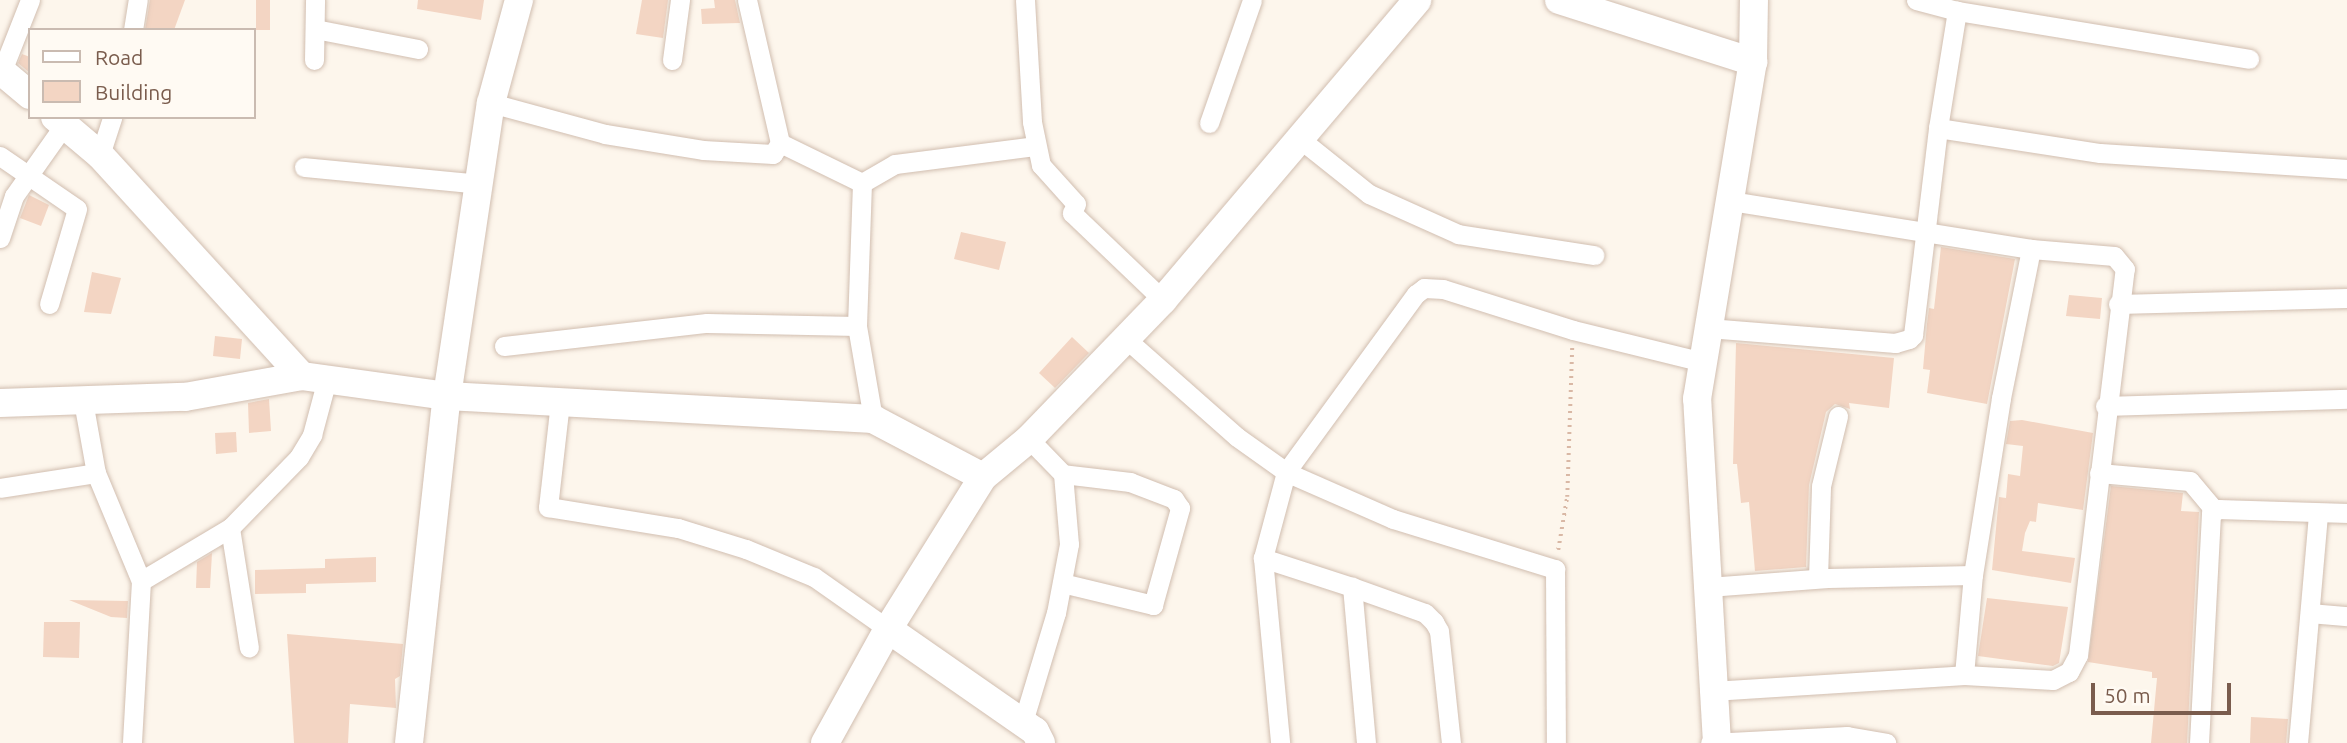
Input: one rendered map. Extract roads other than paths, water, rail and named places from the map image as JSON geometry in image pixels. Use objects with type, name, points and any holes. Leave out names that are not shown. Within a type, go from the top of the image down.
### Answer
[{"type":"street","points":[[28,94],[1,71],[30,0]]},
{"type":"street","points":[[133,28],[138,0]]},
{"type":"street","points":[[314,60],[315,0]]},
{"type":"street","points":[[409,743],[447,397],[491,103],[519,0]]},
{"type":"street","points":[[672,60],[680,0]]},
{"type":"street","points":[[491,103],[605,134],[703,150],[773,154],[780,143],[747,0]]},
{"type":"street","points":[[1025,0],[1035,146],[1041,164],[1076,204],[1072,213],[1163,300]]},
{"type":"street","points":[[1209,123],[1252,0]]},
{"type":"street","points":[[825,743],[888,629],[983,477],[1029,439],[1163,300],[1417,0]]},
{"type":"street","points":[[1559,0],[1753,62]]},
{"type":"street","points":[[1754,0],[1753,62],[1697,399],[1714,743],[1847,736],[1886,743]]},
{"type":"street","points":[[1916,0],[1957,11],[2249,59]]},
{"type":"street","points":[[1708,328],[1895,343],[1913,335],[1938,128],[1957,11]]},
{"type":"street","points":[[315,29],[418,49]]},
{"type":"street","points":[[100,155],[111,119]]},
{"type":"street","points":[[0,238],[7,194],[28,176],[59,121],[100,155],[314,378],[312,435],[299,457],[230,528],[141,581]]},
{"type":"street","points":[[1938,128],[2100,153],[2347,169]]},
{"type":"street","points":[[1300,139],[1369,194],[1458,234],[1594,256]]},
{"type":"street","points":[[780,143],[862,183]]},
{"type":"street","points":[[862,183],[895,164],[1035,146]]},
{"type":"street","points":[[0,156],[77,209],[49,304]]},
{"type":"street","points":[[303,167],[479,184]]},
{"type":"street","points":[[862,183],[858,326],[873,419]]},
{"type":"street","points":[[1712,691],[1964,675],[2053,680],[2069,672],[2078,655],[2105,406],[2125,269],[2114,256],[2031,249],[1730,201]]},
{"type":"street","points":[[1964,675],[1973,575],[2031,249]]},
{"type":"street","points":[[1280,743],[1263,558],[1286,472],[1424,288],[1443,289],[1573,330],[1703,362]]},
{"type":"street","points":[[2118,304],[2347,298]]},
{"type":"street","points":[[504,346],[707,323],[858,326]]},
{"type":"street","points":[[1125,338],[1237,437],[1286,472],[1393,519],[1555,569],[1556,743]]},
{"type":"street","points":[[0,403],[185,397],[314,378],[447,397],[873,419],[983,477]]},
{"type":"street","points":[[2105,406],[2347,399]]},
{"type":"street","points":[[83,401],[96,472],[141,581],[132,743]]},
{"type":"street","points":[[560,402],[548,507],[678,528],[746,549],[814,577],[1032,733],[1069,544],[1063,474]]},
{"type":"street","points":[[1818,578],[1821,486],[1838,416]]},
{"type":"street","points":[[1029,439],[1063,474],[1130,482],[1174,499],[1180,508],[1153,605],[1062,583]]},
{"type":"street","points":[[0,488],[96,472]]},
{"type":"street","points":[[2099,473],[2190,481],[2214,510],[2199,743]]},
{"type":"street","points":[[2214,510],[2347,513]]},
{"type":"street","points":[[2298,743],[2318,513]]},
{"type":"street","points":[[230,528],[249,648]]},
{"type":"street","points":[[1263,558],[1425,613],[1434,622],[1451,743]]},
{"type":"street","points":[[1708,587],[1818,578],[1973,575]]},
{"type":"street","points":[[1352,587],[1366,743]]},
{"type":"street","points":[[2309,613],[2347,616]]}]
